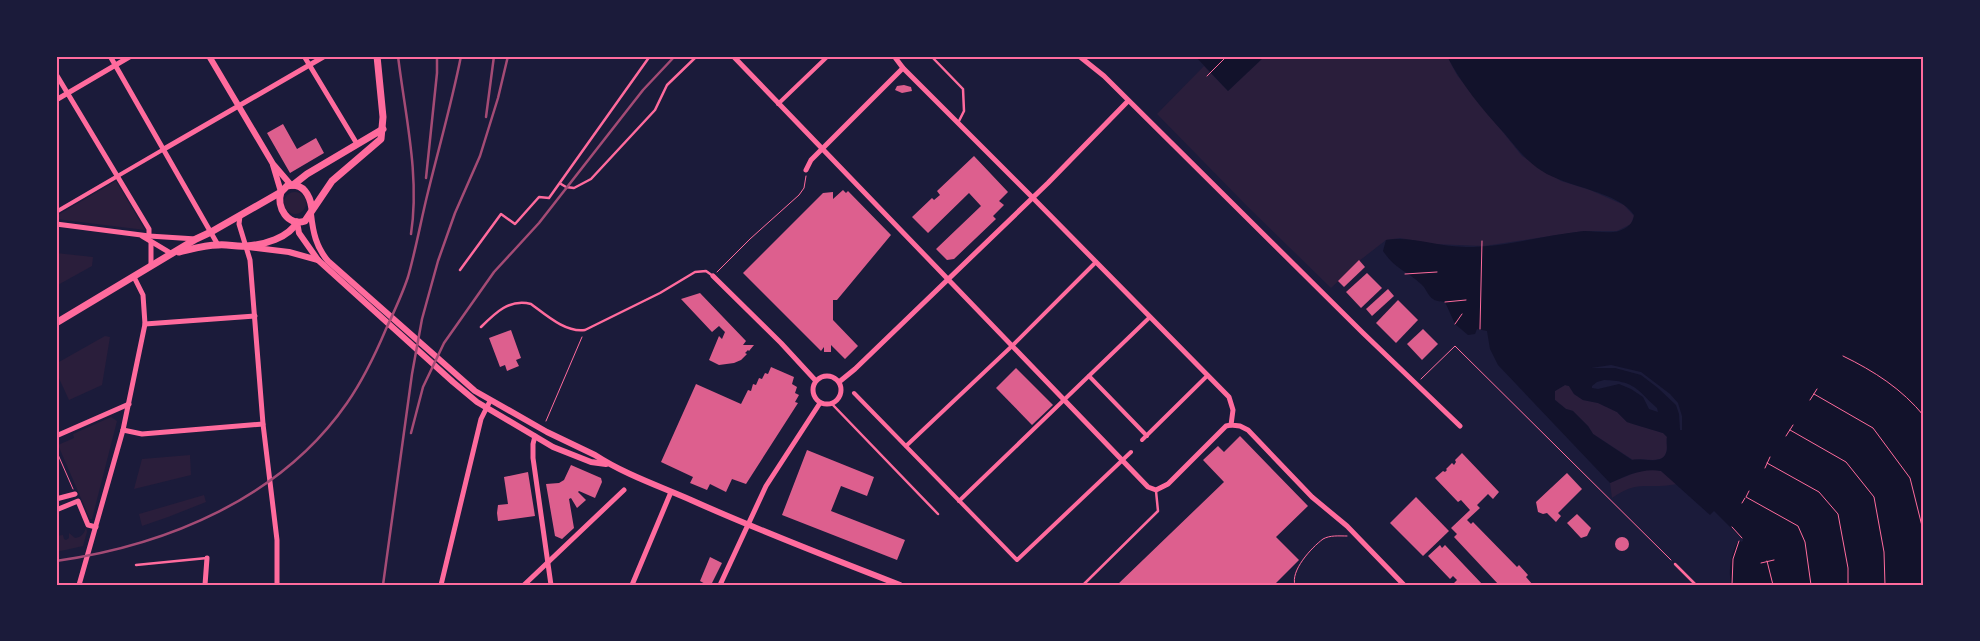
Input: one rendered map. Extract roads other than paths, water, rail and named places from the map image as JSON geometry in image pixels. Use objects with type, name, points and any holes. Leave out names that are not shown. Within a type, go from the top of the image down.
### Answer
[{"type":"main road","points":[[281,192],[279,199],[281,210],[286,216],[297,222],[305,221],[332,181],[381,140],[383,118],[377,56]]},
{"type":"main road","points":[[56,323],[196,239],[281,192],[284,188],[292,185],[307,174],[383,129]]},
{"type":"main road","points":[[292,185],[306,191],[311,201],[312,212]]},
{"type":"main road","points":[[172,254],[198,247],[218,245],[246,246],[280,238],[293,231],[297,222]]},
{"type":"street","points":[[110,56],[218,245]]},
{"type":"street","points":[[56,100],[131,56]]},
{"type":"street","points":[[209,56],[273,164],[292,185]]},
{"type":"street","points":[[304,56],[357,144]]},
{"type":"street","points":[[56,212],[325,56]]},
{"type":"street","points":[[733,56],[1148,487],[1156,490],[1168,484],[1226,426],[1240,426],[1248,430],[1312,497],[1353,532],[1404,585]]},
{"type":"street","points":[[778,104],[828,56]]},
{"type":"street","points":[[894,56],[902,68],[1229,397],[1233,410],[1231,425]]},
{"type":"street","points":[[1079,56],[1104,76],[1416,385],[1460,426]]},
{"type":"street","points":[[806,170],[810,160],[902,68]]},
{"type":"street","points":[[56,74],[149,229],[149,236]]},
{"type":"street","points":[[839,382],[949,280],[1128,101]]},
{"type":"street","points":[[273,164],[281,192]]},
{"type":"street","points":[[312,212],[315,239],[328,261],[475,391],[594,454],[609,464],[748,525],[900,585]]},
{"type":"street","points":[[240,216],[239,224],[250,260],[267,460],[277,540],[277,585]]},
{"type":"street","points":[[297,222],[299,233],[318,260],[453,382],[487,409],[553,447],[591,462],[609,464]]},
{"type":"street","points":[[56,224],[149,236],[196,239]]},
{"type":"street","points":[[140,234],[172,254]]},
{"type":"street","points":[[151,242],[151,266]]},
{"type":"street","points":[[246,246],[289,252],[318,260]]},
{"type":"street","points":[[906,446],[1012,346],[1096,262]]},
{"type":"street","points":[[713,276],[816,381]]},
{"type":"street","points":[[79,585],[123,430],[144,324],[143,295],[134,277]]},
{"type":"street","points":[[144,324],[255,316]]},
{"type":"street","points":[[959,501],[1149,318]]},
{"type":"street","points":[[828,376],[839,382],[841,388],[840,397],[832,404],[820,403],[812,393],[816,381],[828,376]]},
{"type":"street","points":[[1090,376],[1147,436]]},
{"type":"street","points":[[1142,440],[1207,376]]},
{"type":"street","points":[[854,393],[1017,560],[1131,452]]},
{"type":"street","points":[[441,585],[481,420],[490,400]]},
{"type":"street","points":[[720,585],[766,486],[820,403]]},
{"type":"street","points":[[56,436],[129,404]]},
{"type":"street","points":[[123,430],[142,434],[264,424]]},
{"type":"street","points":[[535,436],[533,458],[551,585]]},
{"type":"street","points":[[524,585],[624,490]]},
{"type":"street","points":[[632,585],[671,492]]},
{"type":"street","points":[[56,499],[75,494]]},
{"type":"street","points":[[56,510],[78,501],[88,524],[96,527]]},
{"type":"street","points":[[205,585],[207,558]]},
{"type":"lane","points":[[460,270],[500,214],[516,224],[538,198],[549,198],[561,184],[650,56]]},
{"type":"lane","points":[[561,184],[570,188],[585,183],[655,110],[667,85],[697,56]]},
{"type":"lane","points":[[932,56],[963,89],[964,111],[958,123]]},
{"type":"lane","points":[[481,327],[501,309],[518,302],[525,302],[565,326],[582,331],[660,293],[695,272],[706,271],[713,276]]},
{"type":"lane","points":[[832,404],[938,514]]},
{"type":"lane","points":[[533,423],[536,430],[535,436]]},
{"type":"lane","points":[[1083,585],[1158,512],[1156,490]]},
{"type":"lane","points":[[136,565],[207,558]]},
{"type":"lane","points":[[1675,564],[1696,585]]},
{"type":"railway","points":[[398,56],[413,167],[414,190],[411,234]]},
{"type":"railway","points":[[426,178],[437,73],[437,56]]},
{"type":"railway","points":[[56,561],[98,554],[139,543],[180,529],[219,512],[255,491],[289,466],[320,436],[347,403],[373,358],[408,277],[461,56]]},
{"type":"railway","points":[[486,117],[494,56]]},
{"type":"railway","points":[[383,585],[412,374],[422,319],[438,261],[455,213],[480,156],[498,98],[508,56]]},
{"type":"railway","points":[[411,433],[423,387],[444,343],[494,272],[539,223],[643,90],[675,56]]}]
